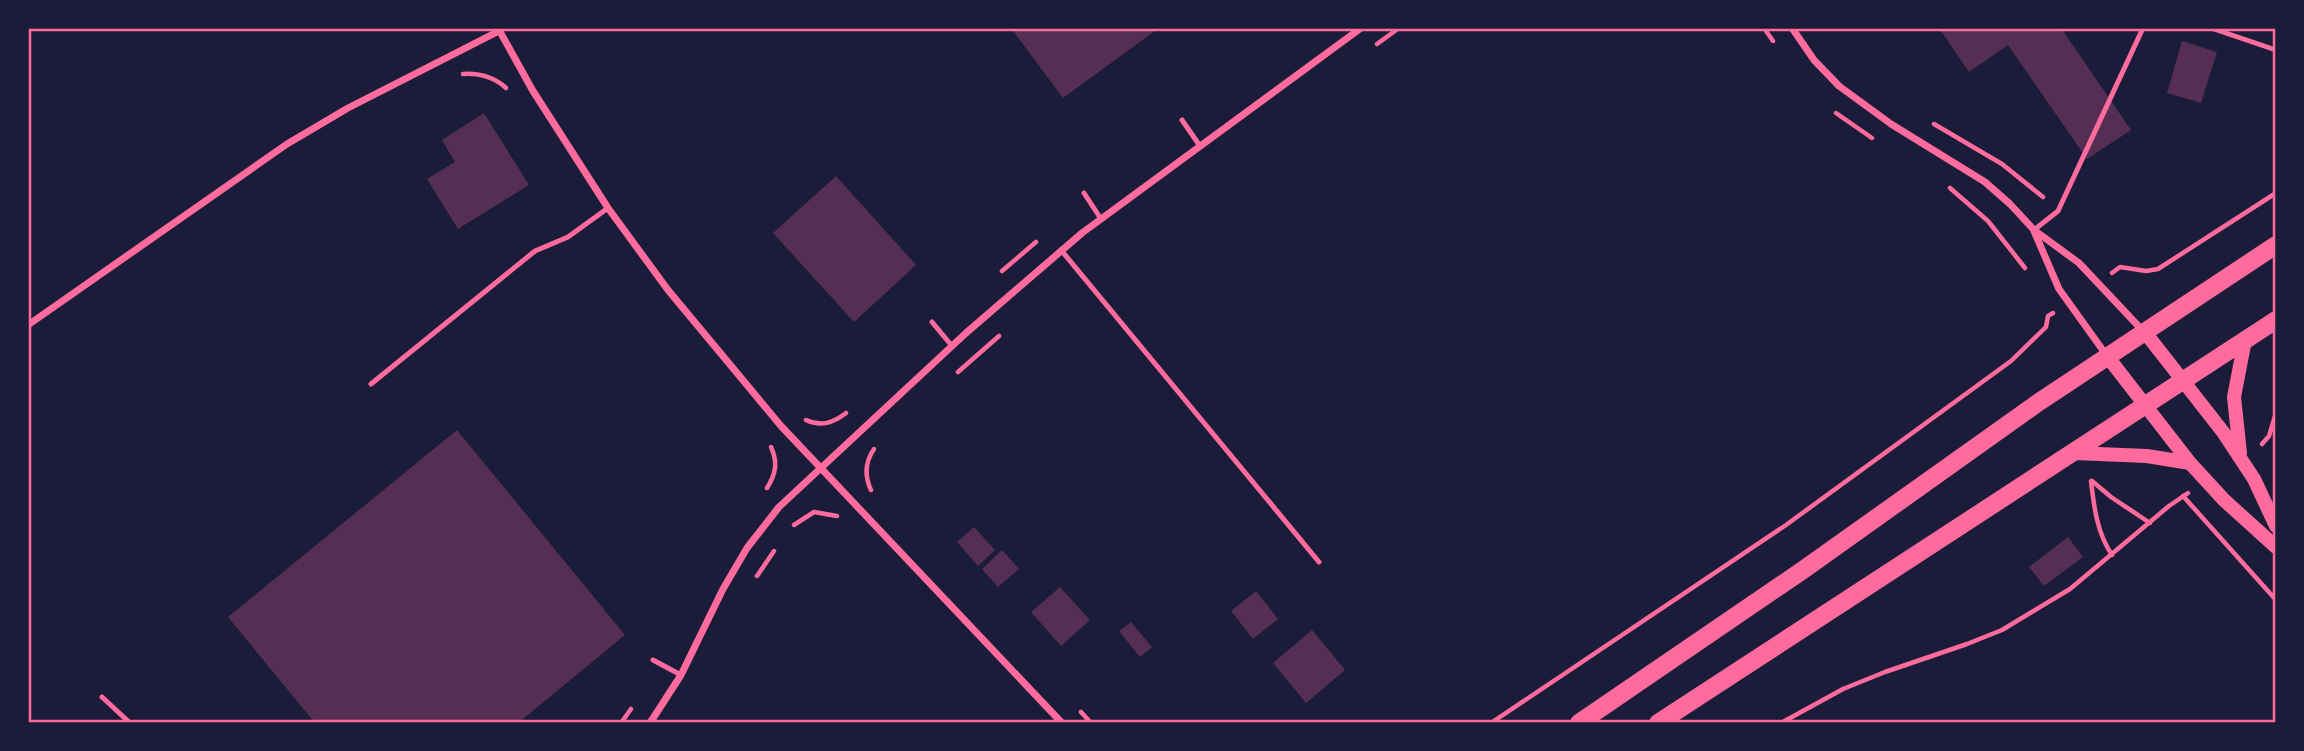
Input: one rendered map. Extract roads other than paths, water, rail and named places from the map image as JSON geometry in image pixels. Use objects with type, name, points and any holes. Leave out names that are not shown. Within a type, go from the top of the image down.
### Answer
[{"type":"main road","points":[[1579,723],[1803,570],[2107,356],[2276,245]]},
{"type":"main road","points":[[1658,723],[2276,320]]},
{"type":"main road","points":[[2144,331],[2241,458],[2276,526]]},
{"type":"main road","points":[[2241,458],[2234,397],[2245,340]]},
{"type":"main road","points":[[2107,356],[2190,463],[2224,500],[2276,547]]},
{"type":"main road","points":[[2074,453],[2147,456],[2190,463]]},
{"type":"street","points":[[650,723],[681,674],[723,589],[747,548],[779,507],[952,346],[1061,250],[1361,28]]},
{"type":"street","points":[[1791,28],[1814,60],[1839,86],[1891,124],[1985,182],[2034,230],[2079,262],[2144,331]]},
{"type":"street","points":[[28,325],[286,144],[348,108],[498,30],[533,91],[608,208],[668,290],[781,426],[1062,723]]},
{"type":"street","points":[[2034,230],[2068,304],[2107,356]]},
{"type":"lane","points":[[2034,230],[2058,211],[2143,28]]},
{"type":"lane","points":[[2211,28],[2276,50]]},
{"type":"lane","points":[[1182,120],[1200,146]]},
{"type":"lane","points":[[1084,193],[1101,219]]},
{"type":"lane","points":[[371,384],[535,251],[568,237],[608,208]]},
{"type":"lane","points":[[1061,250],[1319,562]]},
{"type":"lane","points":[[932,322],[952,346]]},
{"type":"lane","points":[[653,660],[681,674]]},
{"type":"lane","points":[[102,697],[130,723]]}]
